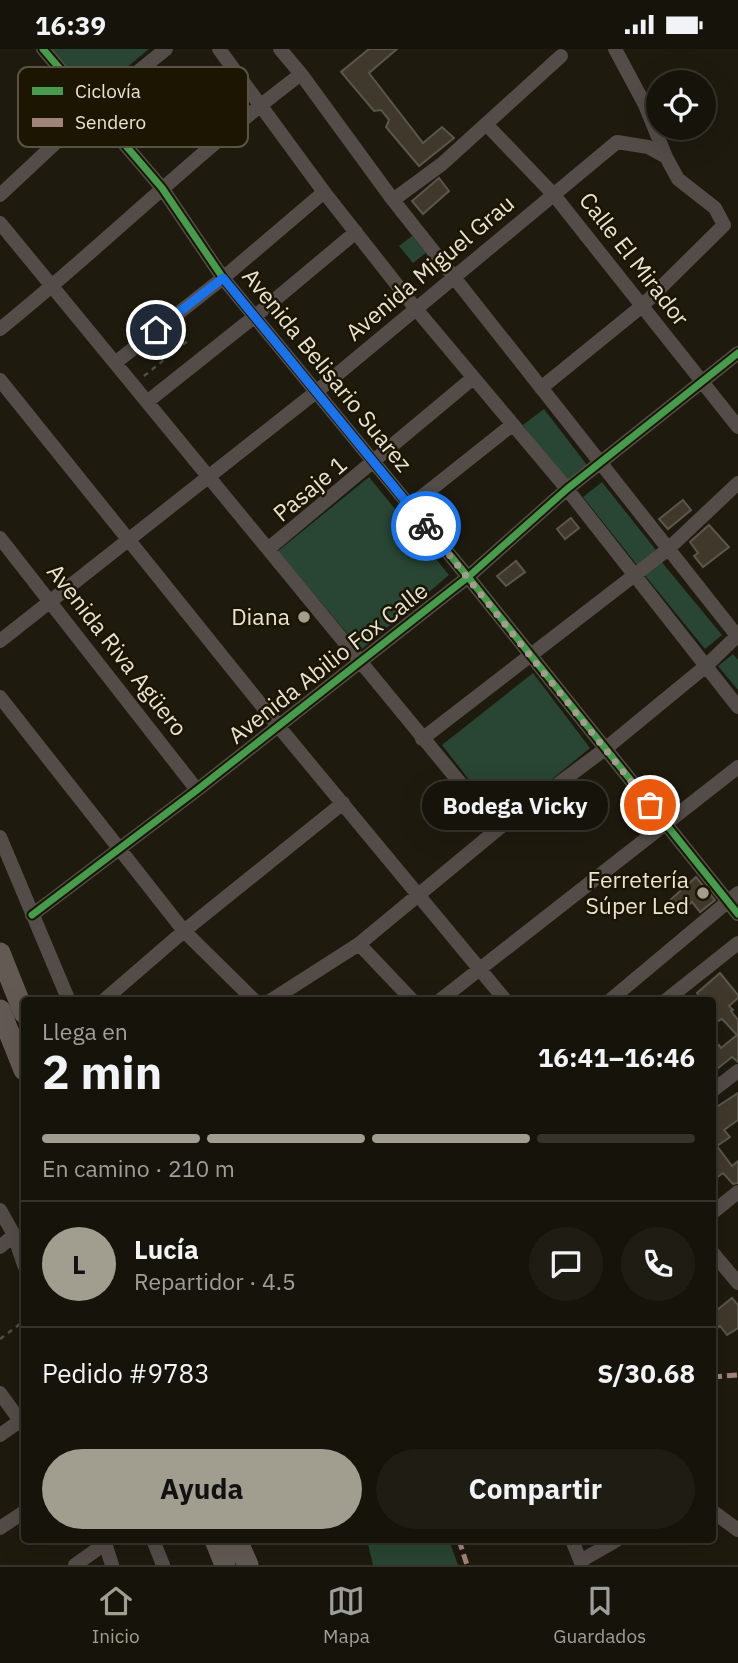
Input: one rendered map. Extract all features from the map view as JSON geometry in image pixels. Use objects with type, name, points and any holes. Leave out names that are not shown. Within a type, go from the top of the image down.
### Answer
[{"type":"highway","points":[[0,953],[21,1006]]},
{"type":"highway","points":[[3,1021],[21,1063]]},
{"type":"highway","points":[[216,1543],[225,1565]]},
{"type":"highway","points":[[238,1543],[247,1565]]},
{"type":"street","name":"Avenida Belisario Suarez","points":[[43,49],[58,67]]},
{"type":"street","points":[[144,67],[166,49]]},
{"type":"street","points":[[219,49],[232,67]]},
{"type":"street","points":[[276,997],[359,944],[498,829],[605,749],[706,666],[738,636],[667,550],[453,277],[280,49]]},
{"type":"street","points":[[541,388],[642,306],[724,225],[715,208],[678,179],[645,105],[614,49]]},
{"type":"street","points":[[393,200],[442,164],[488,125],[561,56]]},
{"type":"street","points":[[248,116],[301,74]]},
{"type":"street","points":[[248,88],[324,192],[416,309],[567,489],[738,708]]},
{"type":"street","name":"Calle El Mirador","points":[[488,125],[554,195],[738,427]]},
{"type":"street","name":"Avenida Miguel Grau","points":[[0,641],[316,393],[617,142],[648,147],[666,157]]},
{"type":"street","points":[[0,195],[51,147]]},
{"type":"street","name":"Avenida Belisario Suarez","points":[[127,147],[162,188],[223,278],[254,317],[468,577],[664,824],[733,897],[738,914]]},
{"type":"street","points":[[0,329],[52,287],[211,147]]},
{"type":"street","points":[[115,363],[223,278],[324,192]]},
{"type":"street","points":[[0,223],[498,829]]},
{"type":"street","points":[[147,402],[356,232]]},
{"type":"street","name":"Avenida Abilio Fox Calle","points":[[32,915],[279,727],[468,577],[567,489],[738,352]]},
{"type":"street","name":"Pasaje 1","points":[[268,549],[473,377]]},
{"type":"street","points":[[0,380],[279,727],[503,997]]},
{"type":"street","points":[[410,506],[512,425]]},
{"type":"street","points":[[422,739],[667,550],[738,483]]},
{"type":"street","name":"Avenida Riva Agüero","points":[[0,538],[197,790]]},
{"type":"street","points":[[0,697],[184,931],[251,997]]},
{"type":"street","points":[[444,997],[738,767]]},
{"type":"street","points":[[108,997],[184,931],[343,803]]},
{"type":"street","points":[[0,837],[67,997]]},
{"type":"street","points":[[614,997],[733,897]]},
{"type":"street","points":[[670,997],[738,943]]},
{"type":"street","points":[[359,944],[409,997]]},
{"type":"street","points":[[716,1088],[738,1071]]},
{"type":"street","points":[[716,1210],[738,1192]]},
{"type":"street","points":[[0,1210],[14,1235],[21,1256]]},
{"type":"street","points":[[0,1247],[14,1235]]},
{"type":"street","points":[[716,1257],[738,1283]]},
{"type":"street","points":[[0,1393],[21,1419]]},
{"type":"street","points":[[0,1435],[21,1423]]},
{"type":"street","points":[[0,1528],[21,1514]]},
{"type":"street","points":[[716,1514],[738,1530]]},
{"type":"street","points":[[75,1565],[104,1543]]},
{"type":"street","points":[[105,1543],[112,1565]]},
{"type":"street","points":[[154,1543],[163,1565]]},
{"type":"street","points":[[573,1543],[582,1563],[612,1543]]},
{"type":"path","points":[[140,379],[190,339]]},
{"type":"path","points":[[0,1339],[21,1323]]},
{"type":"green space","points":[[50,49],[149,49],[127,67],[65,67]]},
{"type":"green space","points":[[412,236],[426,253],[413,263],[399,246]]},
{"type":"green space","points":[[544,409],[590,469],[569,485],[523,425]]},
{"type":"green space","points":[[369,477],[449,575],[361,650],[278,551]]},
{"type":"green space","points":[[602,482],[656,550],[637,565],[583,497]]},
{"type":"green space","points":[[660,560],[722,635],[705,649],[643,573]]},
{"type":"green space","points":[[733,654],[738,660],[738,690],[718,666]]},
{"type":"green space","points":[[533,673],[590,748],[501,821],[442,745]]},
{"type":"green space","points":[[368,1543],[450,1543],[458,1565],[373,1565]]},
{"type":"building","points":[[369,49],[397,49],[369,73],[423,143],[442,127],[454,138],[419,166],[386,127],[389,120],[381,110],[374,111],[341,72]]},
{"type":"building","points":[[439,178],[449,191],[423,214],[412,201]]},
{"type":"building","points":[[683,500],[691,510],[668,529],[659,519]]},
{"type":"building","points":[[571,518],[579,528],[565,539],[557,529]]},
{"type":"building","points":[[709,525],[729,547],[703,567],[694,556],[698,553],[690,542]]},
{"type":"building","points":[[516,561],[525,572],[506,586],[497,576]]},
{"type":"building","points":[[637,805],[651,823],[640,831],[626,814]]},
{"type":"building","points":[[696,877],[715,900],[700,912],[692,902],[679,913],[669,901]]},
{"type":"building","points":[[720,973],[738,995],[729,1006],[738,1020],[738,1062],[732,1057],[716,1070],[716,1048],[719,1045],[721,1048],[737,1035],[722,1019],[716,1022],[716,997],[700,997],[697,993]]},
{"type":"building","points":[[738,1093],[738,1120],[724,1130],[730,1137],[717,1146],[732,1166],[738,1161],[738,1183],[733,1184],[723,1173],[716,1178],[716,1107]]},
{"type":"building","points":[[732,1298],[738,1305],[738,1328],[727,1335],[720,1326],[716,1329],[716,1311]]},
{"type":"marked path","points":[[716,1377],[738,1375]]},
{"type":"marked path","points":[[460,1543],[467,1565]]},
{"type":"cycle path","points":[[43,49],[58,67]]},
{"type":"cycle path","points":[[127,147],[162,188],[223,278],[468,577],[738,914]]},
{"type":"cycle path","points":[[32,915],[197,790],[468,577],[567,489],[738,353]]},
{"type":"way so far","points":[[426,526],[650,805]]},
{"type":"place","name":"Diana","points":[[304,617]]},
{"type":"place","name":"Bodega Vicky","points":[[650,805]]},
{"type":"place","name":"Ferretería Súper Led","points":[[703,893]]},
{"type":"route","points":[[156,330],[223,278],[426,526]]}]
